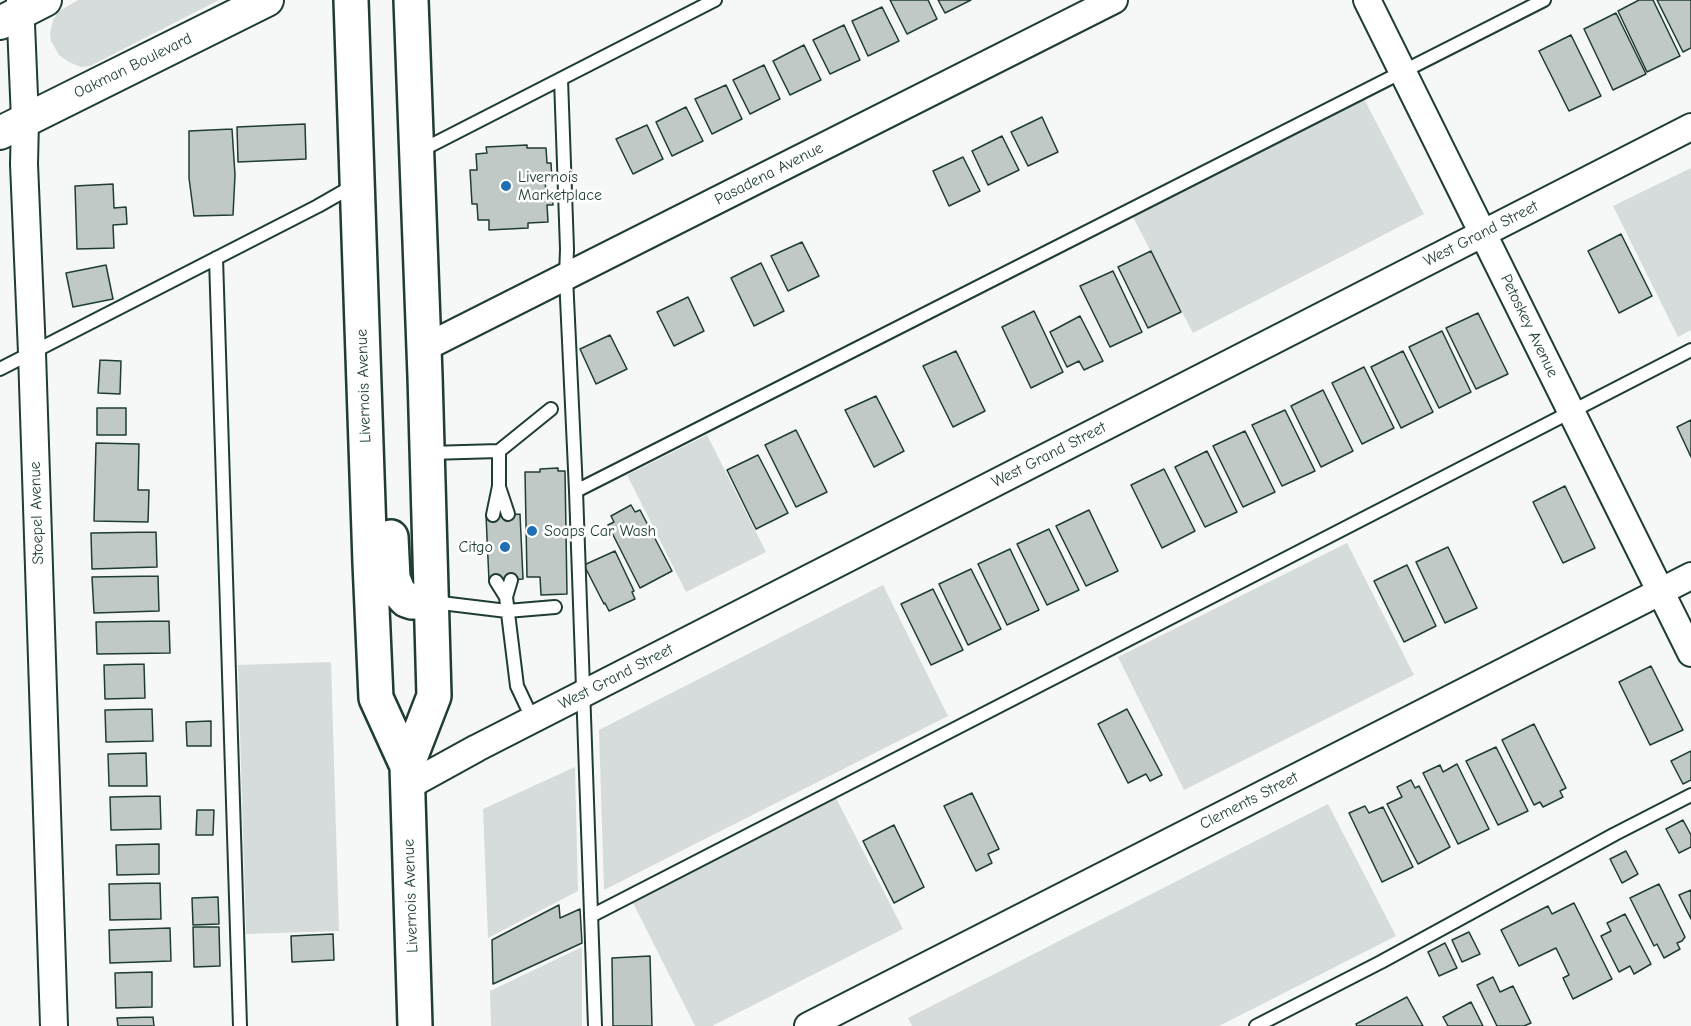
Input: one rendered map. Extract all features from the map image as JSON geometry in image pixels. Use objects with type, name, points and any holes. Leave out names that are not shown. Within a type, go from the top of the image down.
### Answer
[{"type":"main road","name":"Livernois Avenue","points":[[351,0],[376,698],[407,776],[415,1026]]},
{"type":"main road","name":"Livernois Avenue","points":[[407,776],[434,696],[411,0]]},
{"type":"main road","points":[[358,172],[383,260],[393,578],[398,591],[406,600],[432,602]]},
{"type":"street","name":"Oakman Boulevard","points":[[13,127],[267,0]]},
{"type":"street","name":"Pasadena Avenue","points":[[424,348],[1114,0]]},
{"type":"street","name":"Petoskey Avenue","points":[[1367,0],[1691,653]]},
{"type":"street","name":"Stoepel Avenue","points":[[22,9],[13,127],[24,164],[54,1026]]},
{"type":"street","name":"West Grand Street","points":[[407,776],[477,748],[533,720],[1691,127]]},
{"type":"street","name":"Clements Street","points":[[808,1026],[1691,576]]},
{"type":"lane","points":[[417,153],[716,0]]},
{"type":"lane","points":[[576,491],[1544,0]]},
{"type":"lane","points":[[561,79],[566,277],[595,1026]]},
{"type":"lane","points":[[0,369],[216,258],[358,172]]},
{"type":"lane","points":[[216,258],[240,1026]]},
{"type":"lane","points":[[591,916],[1691,350]]},
{"type":"lane","points":[[427,453],[499,452],[551,409]]},
{"type":"lane","points":[[493,515],[499,486],[499,452]]},
{"type":"lane","points":[[499,486],[508,514]]},
{"type":"lane","points":[[496,580],[506,597]]},
{"type":"lane","points":[[511,580],[506,597],[517,686],[533,720]]},
{"type":"lane","points":[[432,602],[507,611],[555,607]]},
{"type":"lane","points":[[1256,1026],[1381,962],[1691,795]]},
{"type":"shaded area","points":[[78,0],[219,0],[90,66],[81,67],[59,55],[51,41],[50,33],[53,20],[58,12]]},
{"type":"shaded area","points":[[1364,99],[1424,214],[1193,333],[1133,217]]},
{"type":"shaded area","points":[[1691,168],[1691,330],[1678,337],[1613,206]]},
{"type":"shaded area","points":[[707,435],[766,552],[686,592],[627,475]]},
{"type":"shaded area","points":[[1347,543],[1414,675],[1184,790],[1118,657]]},
{"type":"shaded area","points":[[883,585],[948,716],[604,890],[599,730]]},
{"type":"shaded area","points":[[331,662],[339,931],[246,934],[238,665]]},
{"type":"shaded area","points":[[575,767],[578,891],[488,938],[483,809]]},
{"type":"shaded area","points":[[836,798],[903,929],[712,1026],[695,1026],[632,901]]},
{"type":"shaded area","points":[[1328,804],[1396,936],[1219,1026],[912,1026],[908,1018]]},
{"type":"shaded area","points":[[582,947],[582,1026],[491,1026],[490,991]]},
{"type":"building","points":[[890,0],[928,0],[937,19],[907,34]]},
{"type":"building","points":[[938,0],[971,0],[945,13]]},
{"type":"building","points":[[1639,0],[1653,0],[1680,56],[1647,72],[1618,11]]},
{"type":"building","points":[[1657,0],[1691,0],[1691,48],[1683,52]]},
{"type":"building","points":[[882,7],[899,41],[868,56],[852,21]]},
{"type":"building","points":[[1616,13],[1646,74],[1613,90],[1584,29]]},
{"type":"building","points":[[844,25],[860,60],[830,74],[813,40]]},
{"type":"building","points":[[1571,35],[1601,96],[1569,111],[1539,51]]},
{"type":"building","points":[[804,45],[821,80],[790,95],[773,61]]},
{"type":"building","points":[[764,65],[780,99],[750,114],[733,80]]},
{"type":"building","points":[[726,85],[742,119],[712,134],[695,99]]},
{"type":"building","points":[[686,107],[703,141],[672,156],[656,122]]},
{"type":"building","points":[[1042,117],[1058,152],[1028,166],[1011,132]]},
{"type":"building","points":[[305,124],[306,159],[238,162],[237,127]]},
{"type":"building","points":[[647,125],[663,159],[633,174],[616,139]]},
{"type":"building","points":[[232,129],[235,175],[233,215],[194,216],[189,178],[189,131]]},
{"type":"building","points":[[1002,136],[1019,170],[988,185],[972,151]]},
{"type":"building","points":[[527,145],[527,148],[546,148],[547,163],[551,163],[552,180],[545,180],[546,192],[552,191],[553,205],[547,205],[548,222],[528,223],[528,228],[489,230],[489,220],[478,220],[477,204],[472,204],[470,170],[477,170],[476,154],[487,153],[486,147]]},
{"type":"building","points":[[963,157],[980,191],[949,206],[933,171]]},
{"type":"building","points":[[113,184],[114,208],[126,207],[127,224],[113,225],[114,248],[77,249],[75,186]]},
{"type":"building","points":[[1621,234],[1652,296],[1619,313],[1588,251]]},
{"type":"building","points":[[802,242],[819,276],[788,291],[771,256]]},
{"type":"building","points":[[1151,251],[1181,312],[1148,328],[1118,267]]},
{"type":"building","points":[[761,263],[784,311],[754,326],[731,278]]},
{"type":"building","points":[[106,265],[113,299],[73,307],[66,273]]},
{"type":"building","points":[[1113,271],[1142,332],[1110,347],[1080,286]]},
{"type":"building","points":[[688,297],[704,331],[674,346],[657,312]]},
{"type":"building","points":[[1034,311],[1063,372],[1031,388],[1002,327]]},
{"type":"building","points":[[1478,313],[1508,374],[1476,389],[1446,328]]},
{"type":"building","points":[[1080,316],[1103,361],[1084,370],[1079,361],[1067,367],[1050,332]]},
{"type":"building","points":[[1442,331],[1471,392],[1439,408],[1409,347]]},
{"type":"building","points":[[610,335],[627,369],[596,384],[580,349]]},
{"type":"building","points":[[956,351],[985,411],[953,427],[923,366]]},
{"type":"building","points":[[1403,351],[1433,412],[1401,428],[1371,367]]},
{"type":"building","points":[[100,360],[121,361],[120,394],[98,393]]},
{"type":"building","points":[[1364,367],[1394,428],[1362,444],[1332,383]]},
{"type":"building","points":[[1323,390],[1353,451],[1321,467],[1291,406]]},
{"type":"building","points":[[876,396],[904,451],[874,467],[845,410]]},
{"type":"building","points":[[97,408],[126,408],[126,435],[97,435]]},
{"type":"building","points":[[1285,410],[1315,471],[1282,486],[1252,425]]},
{"type":"building","points":[[1691,420],[1691,457],[1677,427]]},
{"type":"building","points":[[796,430],[827,492],[796,507],[765,445]]},
{"type":"building","points":[[1245,431],[1275,492],[1243,507],[1213,446]]},
{"type":"building","points":[[96,443],[139,444],[138,490],[149,490],[148,522],[94,521]]},
{"type":"building","points":[[1207,451],[1237,512],[1205,527],[1175,467]]},
{"type":"building","points":[[758,455],[788,513],[756,529],[727,470]]},
{"type":"building","points":[[558,468],[558,471],[565,471],[567,594],[541,595],[540,577],[527,577],[525,472],[540,472],[540,469]]},
{"type":"building","points":[[1164,469],[1195,531],[1162,548],[1131,485]]},
{"type":"building","points":[[1565,486],[1595,548],[1563,563],[1533,502]]},
{"type":"building","points":[[631,505],[635,512],[640,510],[672,571],[640,588],[608,525],[614,522],[611,516]]},
{"type":"building","points":[[1089,510],[1118,571],[1086,586],[1056,526]]},
{"type":"building","points":[[520,514],[523,579],[489,581],[486,515]]},
{"type":"building","points":[[1049,529],[1079,590],[1047,605],[1017,544]]},
{"type":"building","points":[[156,532],[157,567],[92,569],[91,533]]},
{"type":"building","points":[[1448,547],[1477,608],[1445,623],[1416,562]]},
{"type":"building","points":[[1010,549],[1039,610],[1007,625],[978,564]]},
{"type":"building","points":[[615,551],[634,591],[632,592],[635,599],[609,611],[584,565]]},
{"type":"building","points":[[1407,565],[1436,626],[1404,642],[1374,581]]},
{"type":"building","points":[[971,569],[1001,629],[968,645],[939,584]]},
{"type":"building","points":[[158,576],[159,611],[94,613],[92,577]]},
{"type":"building","points":[[933,589],[963,650],[931,665],[901,604]]},
{"type":"building","points":[[169,621],[170,653],[97,654],[96,622]]},
{"type":"building","points":[[144,664],[145,698],[105,699],[104,665]]},
{"type":"building","points":[[1651,666],[1683,730],[1650,745],[1619,682]]},
{"type":"building","points":[[152,709],[153,741],[106,742],[105,710]]},
{"type":"building","points":[[1127,709],[1162,775],[1150,781],[1146,774],[1128,783],[1098,724]]},
{"type":"building","points":[[211,721],[211,746],[187,746],[186,722]]},
{"type":"building","points":[[1534,724],[1566,788],[1560,791],[1563,797],[1543,807],[1540,802],[1534,805],[1502,740]]},
{"type":"building","points":[[1496,747],[1528,811],[1498,825],[1466,761]]},
{"type":"building","points":[[1691,751],[1691,780],[1683,784],[1671,761]]},
{"type":"building","points":[[146,753],[147,786],[109,786],[108,754]]},
{"type":"building","points":[[1457,764],[1489,829],[1458,844],[1423,773],[1440,765],[1443,772]]},
{"type":"building","points":[[1411,780],[1415,788],[1419,786],[1450,847],[1418,864],[1387,804],[1402,797],[1397,787]]},
{"type":"building","points":[[972,793],[999,849],[988,854],[992,863],[976,871],[944,806]]},
{"type":"building","points":[[160,796],[161,829],[111,830],[110,797]]},
{"type":"building","points":[[1365,806],[1369,813],[1383,807],[1413,867],[1382,882],[1349,813]]},
{"type":"building","points":[[197,810],[214,810],[213,835],[196,835]]},
{"type":"building","points":[[1683,820],[1691,835],[1691,847],[1679,853],[1666,829]]},
{"type":"building","points":[[894,825],[924,887],[894,903],[863,841]]},
{"type":"building","points":[[159,844],[159,874],[117,875],[116,845]]},
{"type":"building","points":[[1626,851],[1638,874],[1622,883],[1610,859]]},
{"type":"building","points":[[160,883],[161,919],[110,920],[109,884]]},
{"type":"building","points":[[1659,884],[1685,937],[1677,943],[1680,949],[1664,958],[1657,944],[1654,946],[1630,898]]},
{"type":"building","points":[[1691,890],[1691,919],[1679,895]]},
{"type":"building","points":[[218,897],[219,924],[193,925],[192,898]]},
{"type":"building","points":[[1574,903],[1612,979],[1573,999],[1563,978],[1569,975],[1556,948],[1519,966],[1501,930],[1548,906],[1552,914]]},
{"type":"building","points":[[559,905],[560,918],[580,909],[582,943],[493,984],[492,940]]},
{"type":"building","points":[[1625,914],[1651,964],[1634,974],[1630,966],[1619,972],[1601,936],[1611,931],[1607,923]]},
{"type":"building","points":[[193,927],[219,927],[220,966],[194,967]]},
{"type":"building","points":[[170,928],[171,961],[110,963],[109,930]]},
{"type":"building","points":[[1469,932],[1480,954],[1462,962],[1452,940]]},
{"type":"building","points":[[333,934],[334,960],[292,962],[291,936]]},
{"type":"building","points":[[1445,943],[1457,968],[1439,976],[1428,952]]},
{"type":"building","points":[[650,956],[652,1026],[613,1026],[612,958]]},
{"type":"building","points":[[152,972],[152,1007],[116,1008],[115,973]]},
{"type":"building","points":[[1493,977],[1500,992],[1513,986],[1531,1023],[1524,1026],[1497,1026],[1477,985]]},
{"type":"building","points":[[1407,997],[1423,1026],[1357,1026],[1356,1024]]},
{"type":"building","points":[[1471,1002],[1483,1026],[1448,1026],[1443,1017]]},
{"type":"building","points":[[153,1017],[154,1026],[118,1026],[117,1018]]},
{"type":"place","name":"Livernois Marketplace","points":[[506,186]]},
{"type":"place","name":"Soaps Car Wash","points":[[532,531]]},
{"type":"place","name":"Citgo","points":[[505,547]]}]
